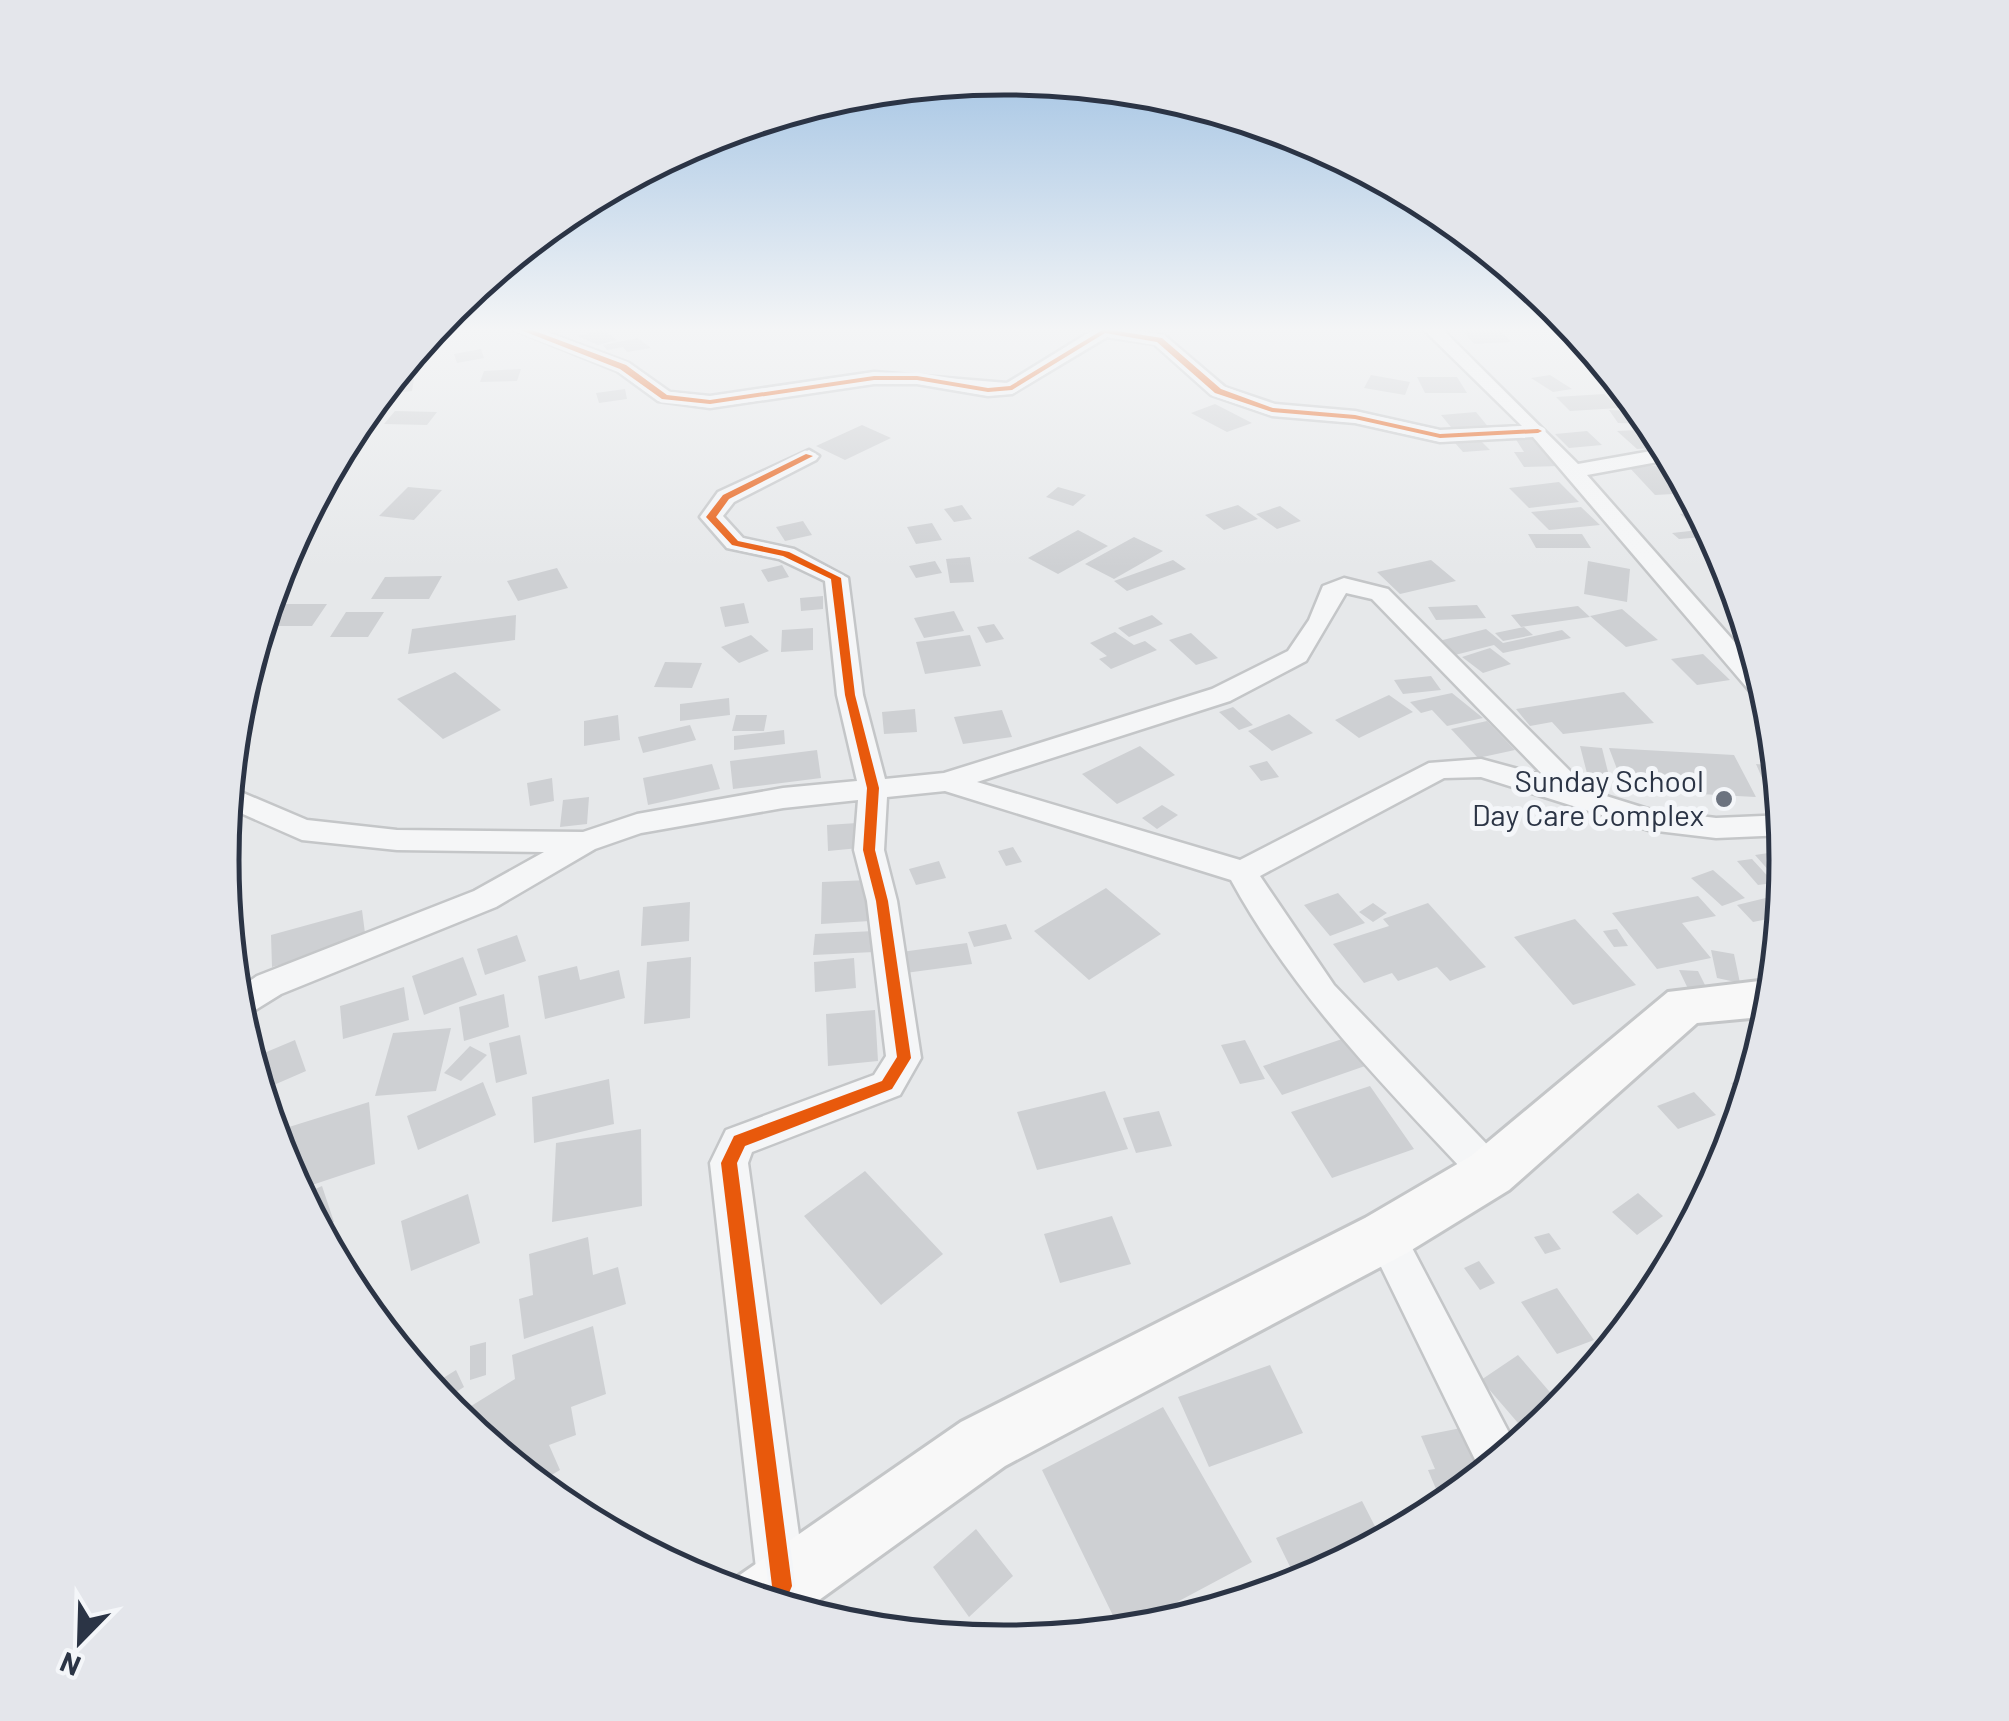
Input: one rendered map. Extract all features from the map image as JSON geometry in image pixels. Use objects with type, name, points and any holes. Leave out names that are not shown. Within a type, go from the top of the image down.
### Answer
[{"type":"main road","points":[[777,1591],[983,1444],[1385,1236],[1490,1173],[1686,1005],[1757,999]]},
{"type":"street","points":[[1261,407],[1355,417],[1440,436],[1538,430]]},
{"type":"street","points":[[1514,407],[1746,670]]},
{"type":"street","points":[[772,1589],[729,1163],[739,1141],[887,1084],[904,1058],[882,901],[870,850],[873,788],[850,695],[836,578],[786,554],[735,543],[711,517],[726,498],[809,456]]},
{"type":"street","points":[[1573,470],[1654,457]]},
{"type":"street","points":[[252,997],[268,985],[485,898],[585,842],[638,824],[783,798],[946,782],[1221,695],[1297,656],[1321,620],[1331,590],[1344,585],[1380,594],[1579,796]]},
{"type":"street","points":[[946,782],[1242,872],[1333,828],[1439,769],[1482,768],[1649,820],[1716,828],[1769,825]]},
{"type":"street","points":[[242,802],[302,830],[397,840],[585,842]]},
{"type":"street","points":[[1242,872],[1264,915],[1320,992],[1490,1173]]},
{"type":"street","points":[[1385,1236],[1493,1449]]},
{"type":"building","points":[[1221,407],[1252,423],[1227,432],[1191,413]]},
{"type":"building","points":[[1566,407],[1619,408],[1570,411]]},
{"type":"building","points":[[1609,410],[1624,410],[1633,423],[1618,423]]},
{"type":"building","points":[[395,411],[437,412],[427,425],[384,424]]},
{"type":"building","points":[[1476,412],[1490,429],[1455,432],[1441,415]]},
{"type":"building","points":[[862,425],[891,438],[845,460],[816,446]]},
{"type":"building","points":[[1637,430],[1649,448],[1637,449],[1617,431]]},
{"type":"building","points":[[1587,431],[1602,445],[1569,448],[1555,434]]},
{"type":"building","points":[[1515,438],[1538,438],[1560,466],[1524,467],[1514,452],[1524,452]]},
{"type":"building","points":[[1481,441],[1490,450],[1463,452],[1455,443]]},
{"type":"building","points":[[1659,465],[1676,494],[1655,495],[1629,467]]},
{"type":"building","points":[[1559,482],[1579,502],[1529,508],[1509,488]]},
{"type":"building","points":[[408,487],[442,490],[414,520],[379,516]]},
{"type":"building","points":[[1058,487],[1086,495],[1073,506],[1046,497]]},
{"type":"building","points":[[962,505],[972,519],[954,522],[944,509]]},
{"type":"building","points":[[1238,505],[1258,519],[1224,530],[1205,515]]},
{"type":"building","points":[[1280,506],[1301,521],[1277,529],[1256,514]]},
{"type":"building","points":[[1581,507],[1600,525],[1549,530],[1531,512]]},
{"type":"building","points":[[803,521],[812,535],[785,541],[776,527]]},
{"type":"building","points":[[932,523],[942,540],[916,544],[907,527]]},
{"type":"building","points":[[1078,530],[1108,546],[1058,574],[1028,558]]},
{"type":"building","points":[[1695,530],[1698,537],[1679,539],[1672,533]]},
{"type":"building","points":[[1528,534],[1582,534],[1591,548],[1536,548]]},
{"type":"building","points":[[1134,537],[1163,551],[1114,579],[1085,564]]},
{"type":"building","points":[[970,557],[974,582],[950,583],[946,559]]},
{"type":"building","points":[[1173,560],[1186,569],[1127,591],[1114,581]]},
{"type":"building","points":[[1431,560],[1456,581],[1400,594],[1377,572]]},
{"type":"building","points":[[935,561],[942,573],[916,578],[909,566]]},
{"type":"building","points":[[1588,561],[1630,569],[1627,602],[1584,594]]},
{"type":"building","points":[[782,565],[789,577],[768,582],[761,570]]},
{"type":"building","points":[[557,568],[568,588],[518,601],[507,581]]},
{"type":"building","points":[[442,576],[429,599],[371,599],[385,577]]},
{"type":"building","points":[[823,596],[823,609],[801,611],[800,598]]},
{"type":"building","points":[[744,603],[749,623],[725,627],[720,607]]},
{"type":"building","points":[[284,604],[327,604],[312,626],[276,626]]},
{"type":"building","points":[[1477,605],[1486,618],[1436,620],[1428,607]]},
{"type":"building","points":[[1578,606],[1590,617],[1521,627],[1511,615]]},
{"type":"building","points":[[1622,609],[1658,640],[1626,647],[1590,616]]},
{"type":"building","points":[[954,611],[964,631],[924,638],[914,618]]},
{"type":"building","points":[[346,612],[384,612],[368,637],[330,637]]},
{"type":"building","points":[[516,615],[515,640],[408,654],[412,629]]},
{"type":"building","points":[[1152,615],[1163,624],[1129,637],[1118,628]]},
{"type":"building","points":[[994,624],[1004,639],[986,643],[977,627]]},
{"type":"building","points":[[1524,627],[1533,635],[1503,641],[1495,633]]},
{"type":"building","points":[[813,628],[813,650],[781,652],[782,630]]},
{"type":"building","points":[[1486,629],[1503,643],[1562,630],[1571,638],[1503,653],[1494,645],[1455,655],[1439,641]]},
{"type":"building","points":[[1115,632],[1134,645],[1145,641],[1157,650],[1111,669],[1099,659],[1107,656],[1090,643]]},
{"type":"building","points":[[1191,633],[1218,658],[1196,665],[1169,640]]},
{"type":"building","points":[[751,635],[769,651],[739,663],[721,647]]},
{"type":"building","points":[[970,635],[981,666],[925,674],[916,642]]},
{"type":"building","points":[[1490,648],[1511,664],[1483,673],[1462,657]]},
{"type":"building","points":[[1703,654],[1730,680],[1697,685],[1671,659]]},
{"type":"building","points":[[665,662],[702,663],[692,688],[654,687]]},
{"type":"building","points":[[455,672],[501,710],[443,739],[397,699]]},
{"type":"building","points":[[1431,676],[1441,690],[1403,694],[1394,680]]},
{"type":"building","points":[[1624,692],[1654,723],[1563,734],[1552,722],[1530,726],[1516,709]]},
{"type":"building","points":[[1452,693],[1483,718],[1447,726],[1432,710],[1421,713],[1410,702]]},
{"type":"building","points":[[1389,695],[1413,712],[1359,738],[1335,720]]},
{"type":"building","points":[[729,698],[730,715],[680,721],[680,704]]},
{"type":"building","points":[[1233,707],[1253,725],[1239,730],[1219,712]]},
{"type":"building","points":[[915,709],[917,732],[884,734],[882,712]]},
{"type":"building","points":[[1002,710],[1012,737],[963,744],[954,717]]},
{"type":"building","points":[[1289,714],[1313,733],[1272,751],[1248,731]]},
{"type":"building","points":[[618,715],[620,740],[584,746],[584,721]]},
{"type":"building","points":[[736,715],[767,715],[764,731],[732,731]]},
{"type":"building","points":[[1487,721],[1515,750],[1478,758],[1451,729]]},
{"type":"building","points":[[690,725],[696,740],[643,753],[638,737]]},
{"type":"building","points":[[784,730],[785,744],[734,750],[734,736]]},
{"type":"building","points":[[1140,746],[1175,775],[1117,804],[1082,774]]},
{"type":"building","points":[[1580,746],[1602,748],[1611,784],[1589,781]]},
{"type":"building","points":[[1609,748],[1734,755],[1756,797],[1625,790]]},
{"type":"building","points":[[817,750],[821,778],[733,789],[730,761]]},
{"type":"building","points":[[1267,761],[1279,777],[1261,781],[1249,766]]},
{"type":"building","points":[[712,764],[720,789],[648,805],[643,778]]},
{"type":"building","points":[[1756,764],[1763,765],[1766,786]]},
{"type":"building","points":[[552,778],[554,801],[530,806],[527,783]]},
{"type":"building","points":[[589,797],[587,824],[560,827],[563,800]]},
{"type":"building","points":[[1162,805],[1178,815],[1157,829],[1142,818]]},
{"type":"building","points":[[857,823],[859,848],[828,851],[827,825]]},
{"type":"building","points":[[1013,847],[1022,862],[1006,866],[998,851]]},
{"type":"building","points":[[1770,853],[1770,871],[1755,855]]},
{"type":"building","points":[[1752,859],[1769,878],[1769,884],[1758,885],[1737,861]]},
{"type":"building","points":[[939,861],[946,878],[916,885],[909,869]]},
{"type":"building","points":[[1713,870],[1745,898],[1722,906],[1691,878]]},
{"type":"building","points":[[869,880],[870,921],[821,924],[822,882]]},
{"type":"building","points":[[1106,888],[1161,934],[1089,980],[1034,931]]},
{"type":"building","points":[[1338,893],[1365,923],[1330,936],[1304,905]]},
{"type":"building","points":[[1698,896],[1716,916],[1682,923],[1711,958],[1657,969],[1612,913]]},
{"type":"building","points":[[1769,897],[1767,919],[1753,922],[1737,905]]},
{"type":"building","points":[[690,902],[689,941],[641,946],[643,907]]},
{"type":"building","points":[[1373,903],[1387,913],[1373,922],[1359,912]]},
{"type":"building","points":[[1428,903],[1486,967],[1450,981],[1437,967],[1398,981],[1392,973],[1364,983],[1333,944],[1389,926],[1383,919]]},
{"type":"building","points":[[362,910],[366,941],[272,967],[271,935]]},
{"type":"building","points":[[1575,919],[1636,985],[1573,1005],[1514,937]]},
{"type":"building","points":[[1006,924],[1012,939],[974,947],[968,932]]},
{"type":"building","points":[[1617,929],[1628,946],[1614,947],[1603,931]]},
{"type":"building","points":[[874,931],[874,952],[813,955],[815,934]]},
{"type":"building","points":[[517,935],[526,961],[485,975],[477,949]]},
{"type":"building","points":[[967,943],[972,964],[898,974],[894,953]]},
{"type":"building","points":[[1711,950],[1734,954],[1740,983],[1717,978]]},
{"type":"building","points":[[463,957],[477,995],[424,1015],[412,976]]},
{"type":"building","points":[[691,957],[690,1018],[644,1024],[647,962]]},
{"type":"building","points":[[854,958],[856,988],[815,992],[814,962]]},
{"type":"building","points":[[577,966],[580,980],[619,970],[625,998],[545,1019],[538,976]]},
{"type":"building","points":[[1679,970],[1698,971],[1710,995],[1691,995]]},
{"type":"building","points":[[404,987],[409,1020],[343,1039],[340,1006]]},
{"type":"building","points":[[504,994],[509,1027],[464,1041],[459,1007]]},
{"type":"building","points":[[875,1010],[878,1061],[828,1066],[826,1014]]},
{"type":"building","points":[[451,1028],[436,1091],[375,1096],[393,1033]]},
{"type":"building","points":[[520,1035],[527,1074],[496,1083],[489,1043]]},
{"type":"building","points":[[1345,1038],[1365,1066],[1282,1095],[1263,1066]]},
{"type":"building","points":[[295,1040],[306,1071],[273,1085],[264,1053]]},
{"type":"building","points":[[1245,1040],[1265,1079],[1240,1084],[1221,1045]]},
{"type":"building","points":[[470,1046],[487,1055],[461,1081],[444,1073]]},
{"type":"building","points":[[609,1079],[614,1124],[534,1143],[532,1097]]},
{"type":"building","points":[[483,1082],[496,1115],[418,1150],[407,1116]]},
{"type":"building","points":[[1370,1086],[1414,1149],[1332,1178],[1291,1112]]},
{"type":"building","points":[[1105,1091],[1128,1149],[1037,1170],[1017,1112]]},
{"type":"building","points":[[1694,1092],[1716,1115],[1678,1129],[1657,1106]]},
{"type":"building","points":[[369,1102],[375,1164],[312,1185],[288,1127]]},
{"type":"building","points":[[1159,1111],[1172,1146],[1136,1153],[1123,1118]]},
{"type":"building","points":[[641,1129],[642,1206],[552,1222],[556,1143]]},
{"type":"building","points":[[865,1171],[943,1254],[881,1305],[804,1216]]},
{"type":"building","points":[[322,1186],[334,1222],[331,1223],[314,1190]]},
{"type":"building","points":[[1638,1193],[1663,1216],[1637,1235],[1612,1212]]},
{"type":"building","points":[[468,1194],[480,1243],[411,1271],[401,1221]]},
{"type":"building","points":[[1112,1216],[1131,1264],[1060,1283],[1044,1234]]},
{"type":"building","points":[[1549,1233],[1561,1249],[1545,1254],[1534,1237]]},
{"type":"building","points":[[588,1237],[593,1275],[618,1267],[626,1304],[524,1339],[519,1299],[533,1295],[529,1254]]},
{"type":"building","points":[[1479,1261],[1495,1283],[1480,1290],[1464,1268]]},
{"type":"building","points":[[1557,1288],[1594,1340],[1557,1354],[1521,1302]]},
{"type":"building","points":[[593,1326],[606,1394],[571,1407],[576,1435],[549,1445],[560,1470],[549,1476],[469,1407],[515,1379],[512,1355]]},
{"type":"building","points":[[486,1342],[486,1375],[470,1380],[470,1346]]},
{"type":"building","points":[[1518,1355],[1552,1395],[1518,1423],[1481,1380]]},
{"type":"building","points":[[1270,1365],[1303,1433],[1209,1467],[1178,1397]]},
{"type":"building","points":[[456,1370],[464,1387],[455,1393],[442,1379]]},
{"type":"building","points":[[1163,1407],[1252,1562],[1165,1609],[1114,1617],[1042,1470]]},
{"type":"building","points":[[1466,1427],[1480,1460],[1437,1492],[1428,1470],[1435,1469],[1421,1436]]},
{"type":"building","points":[[1362,1501],[1376,1529],[1292,1570],[1276,1538]]},
{"type":"building","points":[[976,1529],[1013,1576],[969,1617],[933,1567]]},
{"type":"cycle path","points":[[1264,407],[1355,417],[1440,436],[1538,431]]},
{"type":"cycle path","points":[[782,1586],[729,1163],[739,1141],[887,1085],[904,1058],[882,901],[869,850],[873,788],[850,695],[836,578],[786,554],[735,543],[711,517],[726,497],[809,456]]},
{"type":"place","name":"Sunday School Day Care Complex","points":[[1724,799]]}]
